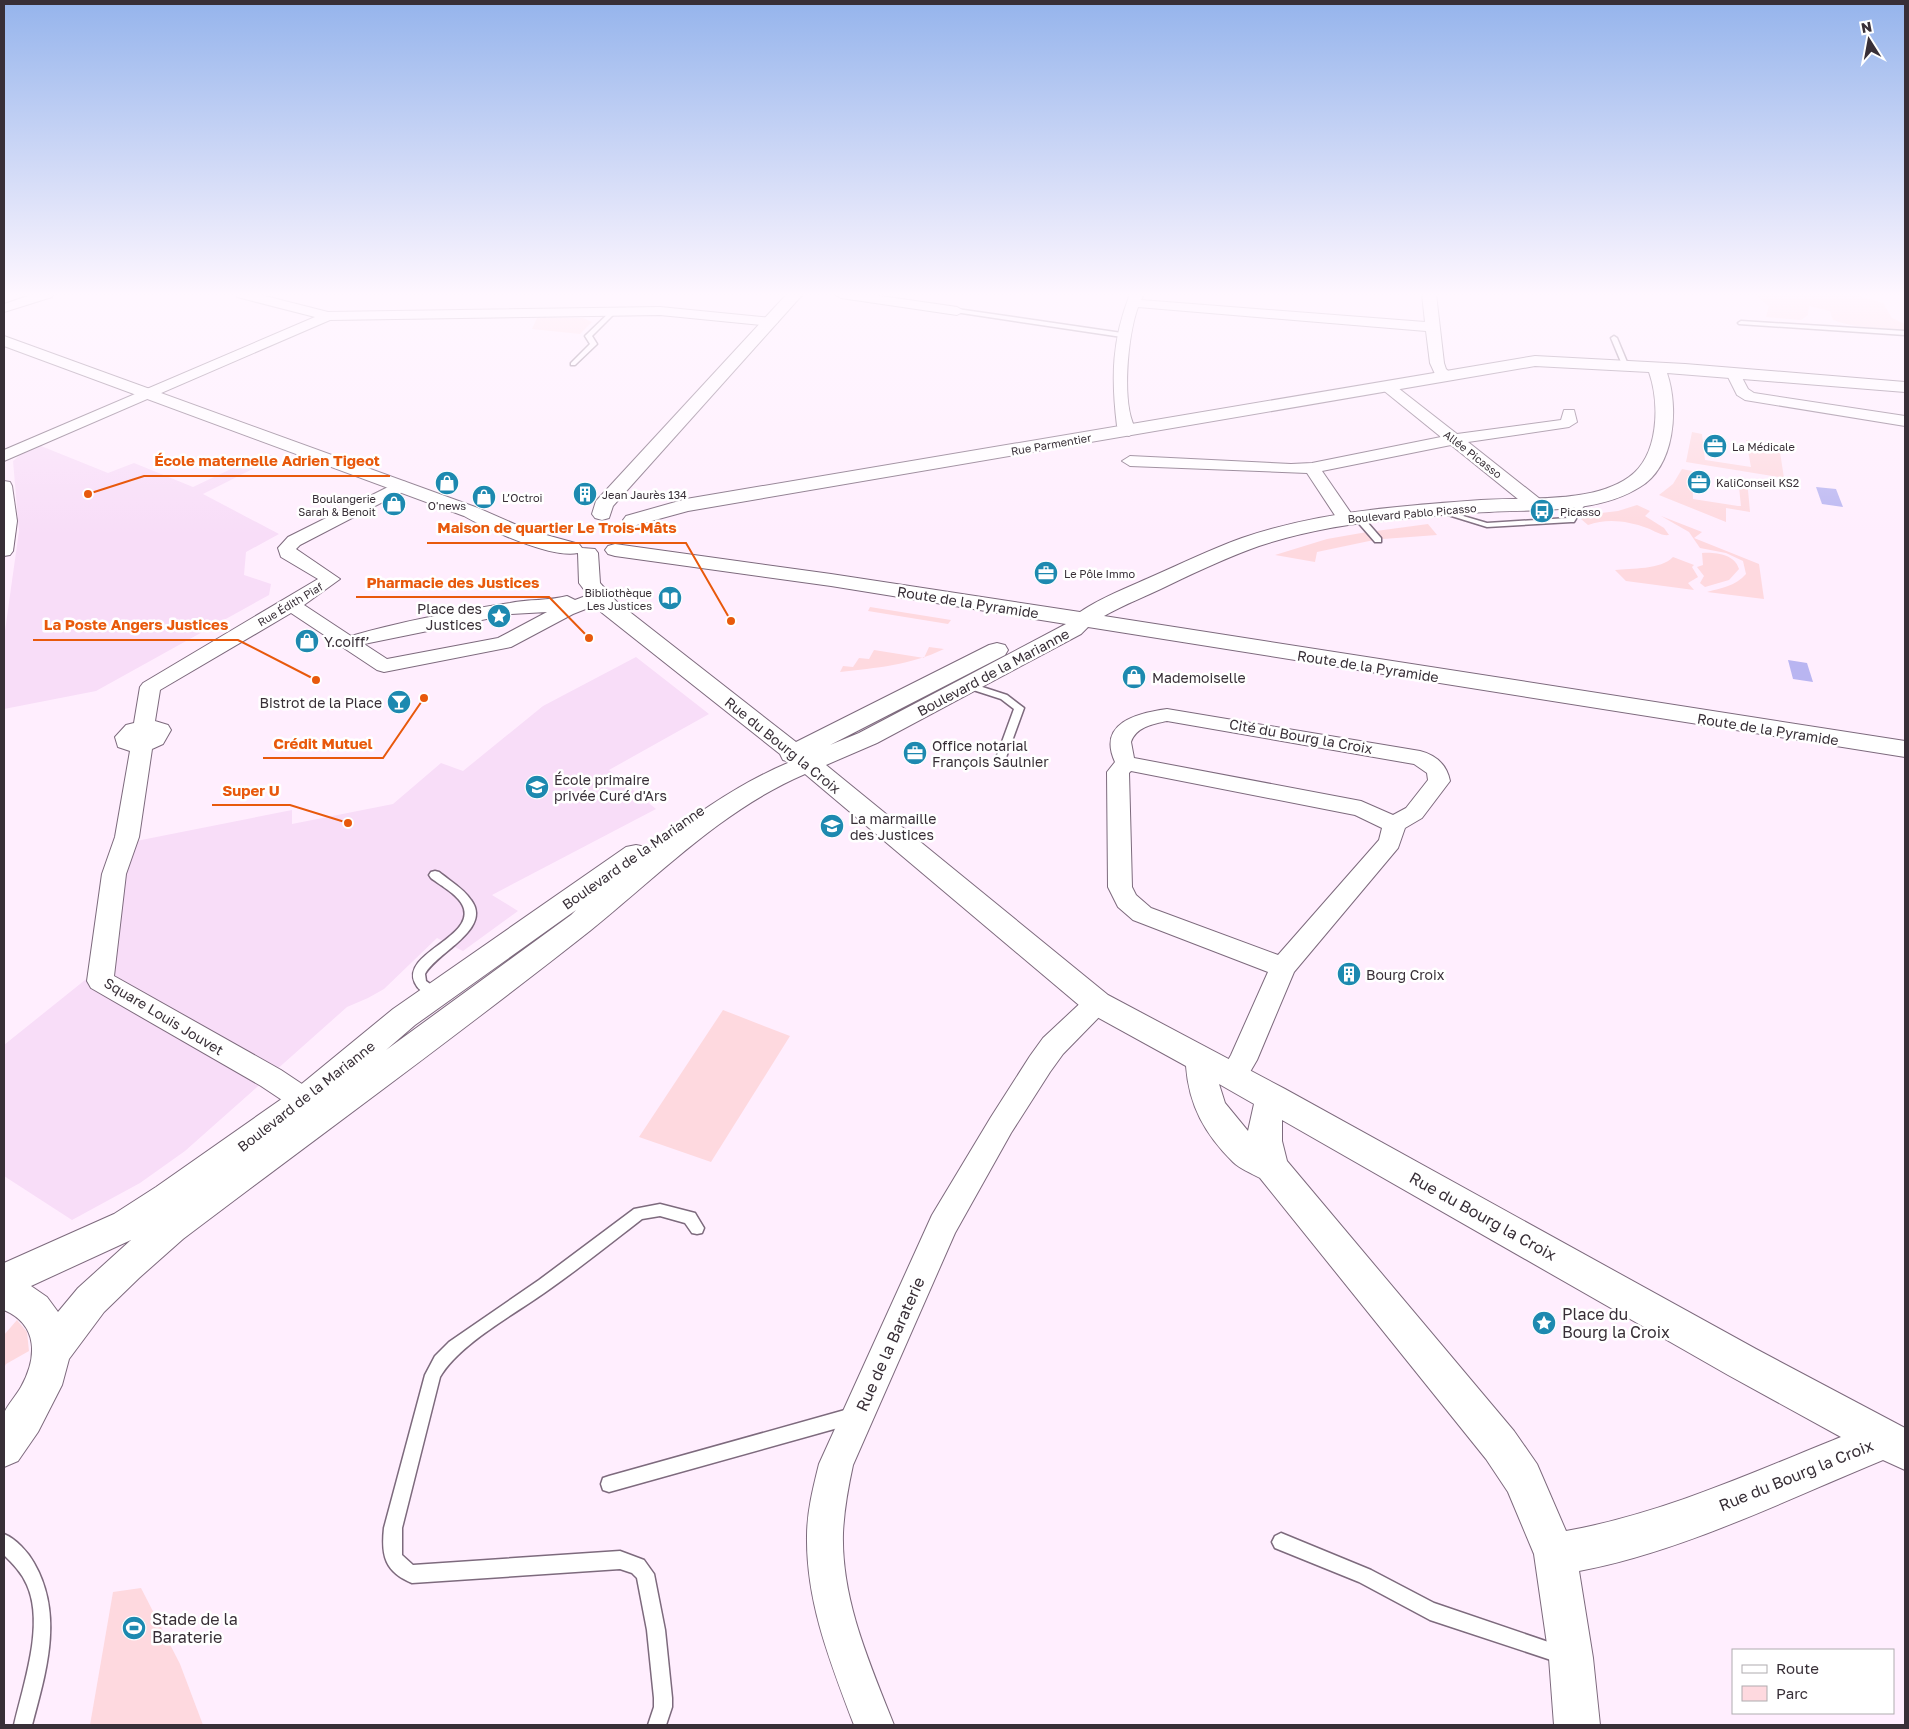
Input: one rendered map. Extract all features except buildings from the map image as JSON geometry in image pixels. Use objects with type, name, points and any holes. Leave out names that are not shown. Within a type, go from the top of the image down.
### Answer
[{"type":"street","points":[[94,375],[471,512],[529,524],[575,524],[602,514],[622,515],[636,528],[629,544],[615,550],[580,550],[526,536],[493,524],[471,512]]},
{"type":"street","points":[[4,456],[191,375]]},
{"type":"street","points":[[602,514],[603,505],[723,375]]},
{"type":"street","points":[[1120,375],[1124,426],[1129,431]]},
{"type":"street","name":"Rue Parmentier","points":[[636,528],[686,505],[1461,375]]},
{"type":"street","name":"Boulevard Pablo Picasso","points":[[1082,620],[1231,549],[1286,531],[1352,518],[1584,499],[1626,487],[1640,479],[1649,469],[1658,448],[1664,421],[1664,403],[1658,375]]},
{"type":"street","name":"Rue Parmentier","points":[[1718,375],[1905,387]]},
{"type":"street","points":[[1735,376],[1744,394],[1758,399],[1905,421]]},
{"type":"street","name":"Allée Picasso","points":[[1388,387],[1534,503]]},
{"type":"street","points":[[1130,461],[1291,469],[1312,468],[1455,440],[1568,423],[1569,413]]},
{"type":"street","points":[[1312,468],[1352,518]]},
{"type":"street","points":[[4,486],[8,521],[4,551]]},
{"type":"street","name":"Rue Édith Piaf","points":[[126,837],[150,687],[291,605],[331,579],[288,553],[287,548],[294,541],[400,486]]},
{"type":"street","points":[[575,524],[564,539],[580,550],[593,588]]},
{"type":"street","name":"Route de la Pyramide","points":[[636,528],[667,548],[831,580]]},
{"type":"street","name":"Route de la Pyramide","points":[[615,550],[831,580],[1905,749]]},
{"type":"street","points":[[291,605],[346,643],[384,666],[504,643],[566,610],[593,588]]},
{"type":"street","points":[[346,643],[383,632],[514,607],[557,606],[593,588]]},
{"type":"street","name":"Rue du Bourg la Croix","points":[[593,588],[610,607],[801,758],[1096,1003],[1273,1098],[1742,1362],[1898,1442]]},
{"type":"street","name":"Boulevard de la Marianne","points":[[4,1447],[23,1422],[40,1390],[53,1349],[91,1300],[126,1266],[314,1107],[404,1017],[556,912],[682,820],[767,766],[843,751],[970,686],[1073,629],[1082,620]]},
{"type":"street","name":"Boulevard de la Marianne","points":[[4,1280],[126,1225],[212,1168],[314,1107],[581,922],[676,843],[778,776],[801,758],[1039,628],[1082,620]]},
{"type":"street","name":"Cité du Bourg la Croix","points":[[1126,763],[1120,754],[1119,745],[1122,735],[1128,728],[1145,719],[1166,715],[1420,758],[1437,770],[1439,781],[1414,813],[1394,824]]},
{"type":"street","points":[[1233,1076],[1243,1060],[1283,967],[1390,842],[1394,824],[1362,809],[1126,763],[1118,772],[1120,887],[1128,901],[1142,914],[1283,967]]},
{"type":"street","name":"Square Louis Jouvet","points":[[126,837],[114,874],[100,981],[271,1078],[314,1107]]},
{"type":"street","name":"Rue de la Baraterie","points":[[874,1725],[833,1616],[824,1558],[824,1519],[828,1491],[836,1464],[943,1225],[996,1133],[1053,1046],[1096,1003]]},
{"type":"street","points":[[1201,1059],[1203,1083],[1210,1109],[1246,1153],[1272,1168],[1500,1445],[1523,1478],[1555,1554],[1571,1658],[1577,1725]]},
{"type":"street","points":[[1272,1168],[1264,1132],[1266,1112],[1273,1098]]},
{"type":"street","points":[[4,1292],[24,1301],[38,1312],[49,1329],[53,1349]]},
{"type":"street","name":"Rue du Bourg la Croix","points":[[1555,1554],[1605,1545],[1698,1515],[1898,1442]]},
{"type":"lane","points":[[1434,510],[1487,526],[1517,524],[1571,520],[1584,499]]},
{"type":"lane","points":[[1352,518],[1378,540]]},
{"type":"lane","points":[[970,686],[1004,697],[1019,708],[1000,762]]},
{"type":"lane","points":[[435,875],[470,907],[471,914],[467,926],[420,970],[419,980],[421,983],[436,994]]},
{"type":"lane","points":[[656,1725],[663,1707],[656,1630],[645,1574],[638,1566],[630,1561],[620,1560],[412,1574],[402,1570],[397,1565],[391,1545],[393,1528],[433,1375],[441,1361],[454,1347],[544,1285],[639,1213],[660,1210],[690,1218],[697,1228]]},
{"type":"lane","points":[[609,1484],[859,1414]]},
{"type":"lane","points":[[1281,1542],[1364,1576],[1430,1610],[1571,1658]]},
{"type":"lane","points":[[4,1544],[24,1561],[39,1587],[43,1604],[42,1639],[23,1725]]},
{"type":"shaded area","points":[[41,446],[108,473],[134,463],[193,487],[265,453],[276,457],[203,494],[279,534],[246,552],[244,575],[271,584],[269,595],[96,691],[4,709],[4,638],[19,531],[13,461],[20,455]]},
{"type":"shaded area","points":[[1816,487],[1836,489],[1843,507],[1822,504]]},
{"type":"shaded area","points":[[636,657],[709,714],[609,770],[656,809],[492,895],[518,911],[463,951],[437,938],[384,989],[347,1007],[185,1151],[140,1183],[72,1220],[4,1176],[4,1045],[90,976],[111,846],[292,810],[292,824],[393,804],[441,763],[463,771],[543,706]]},
{"type":"shaded area","points":[[1788,660],[1807,663],[1813,682],[1793,679]]},
{"type":"green space","points":[[1692,432],[1702,434],[1705,460],[1751,467],[1746,440],[1754,441],[1756,448],[1780,452],[1784,478],[1686,462]]},
{"type":"green space","points":[[1682,469],[1692,471],[1693,499],[1738,506],[1741,506],[1738,478],[1747,479],[1750,512],[1726,508],[1726,522],[1659,495],[1673,484]]},
{"type":"green space","points":[[1637,505],[1650,511],[1645,516],[1664,528],[1669,535],[1625,522],[1610,521],[1588,525],[1581,519],[1584,515],[1618,511]]},
{"type":"green space","points":[[1661,516],[1702,532],[1694,538],[1759,564],[1764,599],[1707,592],[1728,586],[1742,578],[1746,574],[1743,561],[1726,553],[1700,548],[1689,532]]},
{"type":"green space","points":[[1428,524],[1437,535],[1383,539],[1376,531]]},
{"type":"green space","points":[[1367,532],[1374,540],[1317,552],[1315,562],[1275,555],[1327,539]]},
{"type":"green space","points":[[1702,553],[1713,553],[1729,557],[1737,564],[1739,569],[1729,580],[1705,587],[1700,583],[1704,576],[1697,567],[1703,565]]},
{"type":"green space","points":[[1673,557],[1694,565],[1692,567],[1698,577],[1688,583],[1694,590],[1626,581],[1615,570],[1654,566]]},
{"type":"green space","points":[[870,607],[951,620],[948,624],[868,611]]},
{"type":"green space","points":[[929,647],[944,649],[932,654],[925,657]]},
{"type":"green space","points":[[874,650],[922,658],[893,665],[840,672],[843,666],[853,667],[859,658],[869,659]]},
{"type":"green space","points":[[723,1010],[790,1036],[711,1162],[639,1137]]},
{"type":"green space","points":[[17,1320],[27,1332],[29,1351],[6,1364],[4,1368],[4,1335]]},
{"type":"green space","name":"Stade de la Baraterie","points":[[141,1588],[180,1664],[203,1725],[90,1725],[113,1592]]},
{"type":"place","name":"La Médicale","points":[[1715,446]]},
{"type":"place","name":"KaliConseil KS2","points":[[1699,482]]},
{"type":"place","name":"O'news","points":[[447,483]]},
{"type":"place","name":"École maternelle Adrien Tigeot","points":[[88,494]]},
{"type":"place","name":"Jean Jaurès 134","points":[[585,494]]},
{"type":"place","name":"L’Octroi","points":[[484,497]]},
{"type":"place","name":"Boulangerie Sarah & Benoit","points":[[394,504]]},
{"type":"place","name":"Picasso","points":[[1542,511]]},
{"type":"place","name":"Le Pôle Immo","points":[[1046,573]]},
{"type":"place","name":"Bibliothèque Les Justices","points":[[670,598]]},
{"type":"place","name":"Place des Justices","points":[[499,616]]},
{"type":"place","name":"Maison de quartier Le Trois-Mâts","points":[[731,621]]},
{"type":"place","name":"Pharmacie des Justices","points":[[589,638]]},
{"type":"place","name":"Y.coiff’","points":[[307,641]]},
{"type":"place","name":"Mademoiselle","points":[[1134,677]]},
{"type":"place","name":"La Poste Angers Justices","points":[[316,680]]},
{"type":"place","name":"Crédit Mutuel","points":[[424,698]]},
{"type":"place","name":"Bistrot de la Place","points":[[399,702]]},
{"type":"place","name":"Office notarial François Saulnier","points":[[915,753]]},
{"type":"place","name":"École primaire privée Curé d'Ars","points":[[537,787]]},
{"type":"place","name":"Super U","points":[[348,823]]},
{"type":"place","name":"La marmaille des Justices","points":[[832,826]]},
{"type":"place","name":"Bourg Croix","points":[[1349,974]]},
{"type":"place","name":"Place du Bourg la Croix","points":[[1544,1323]]},
{"type":"place","name":"Stade de la Baraterie","points":[[134,1628]]}]
